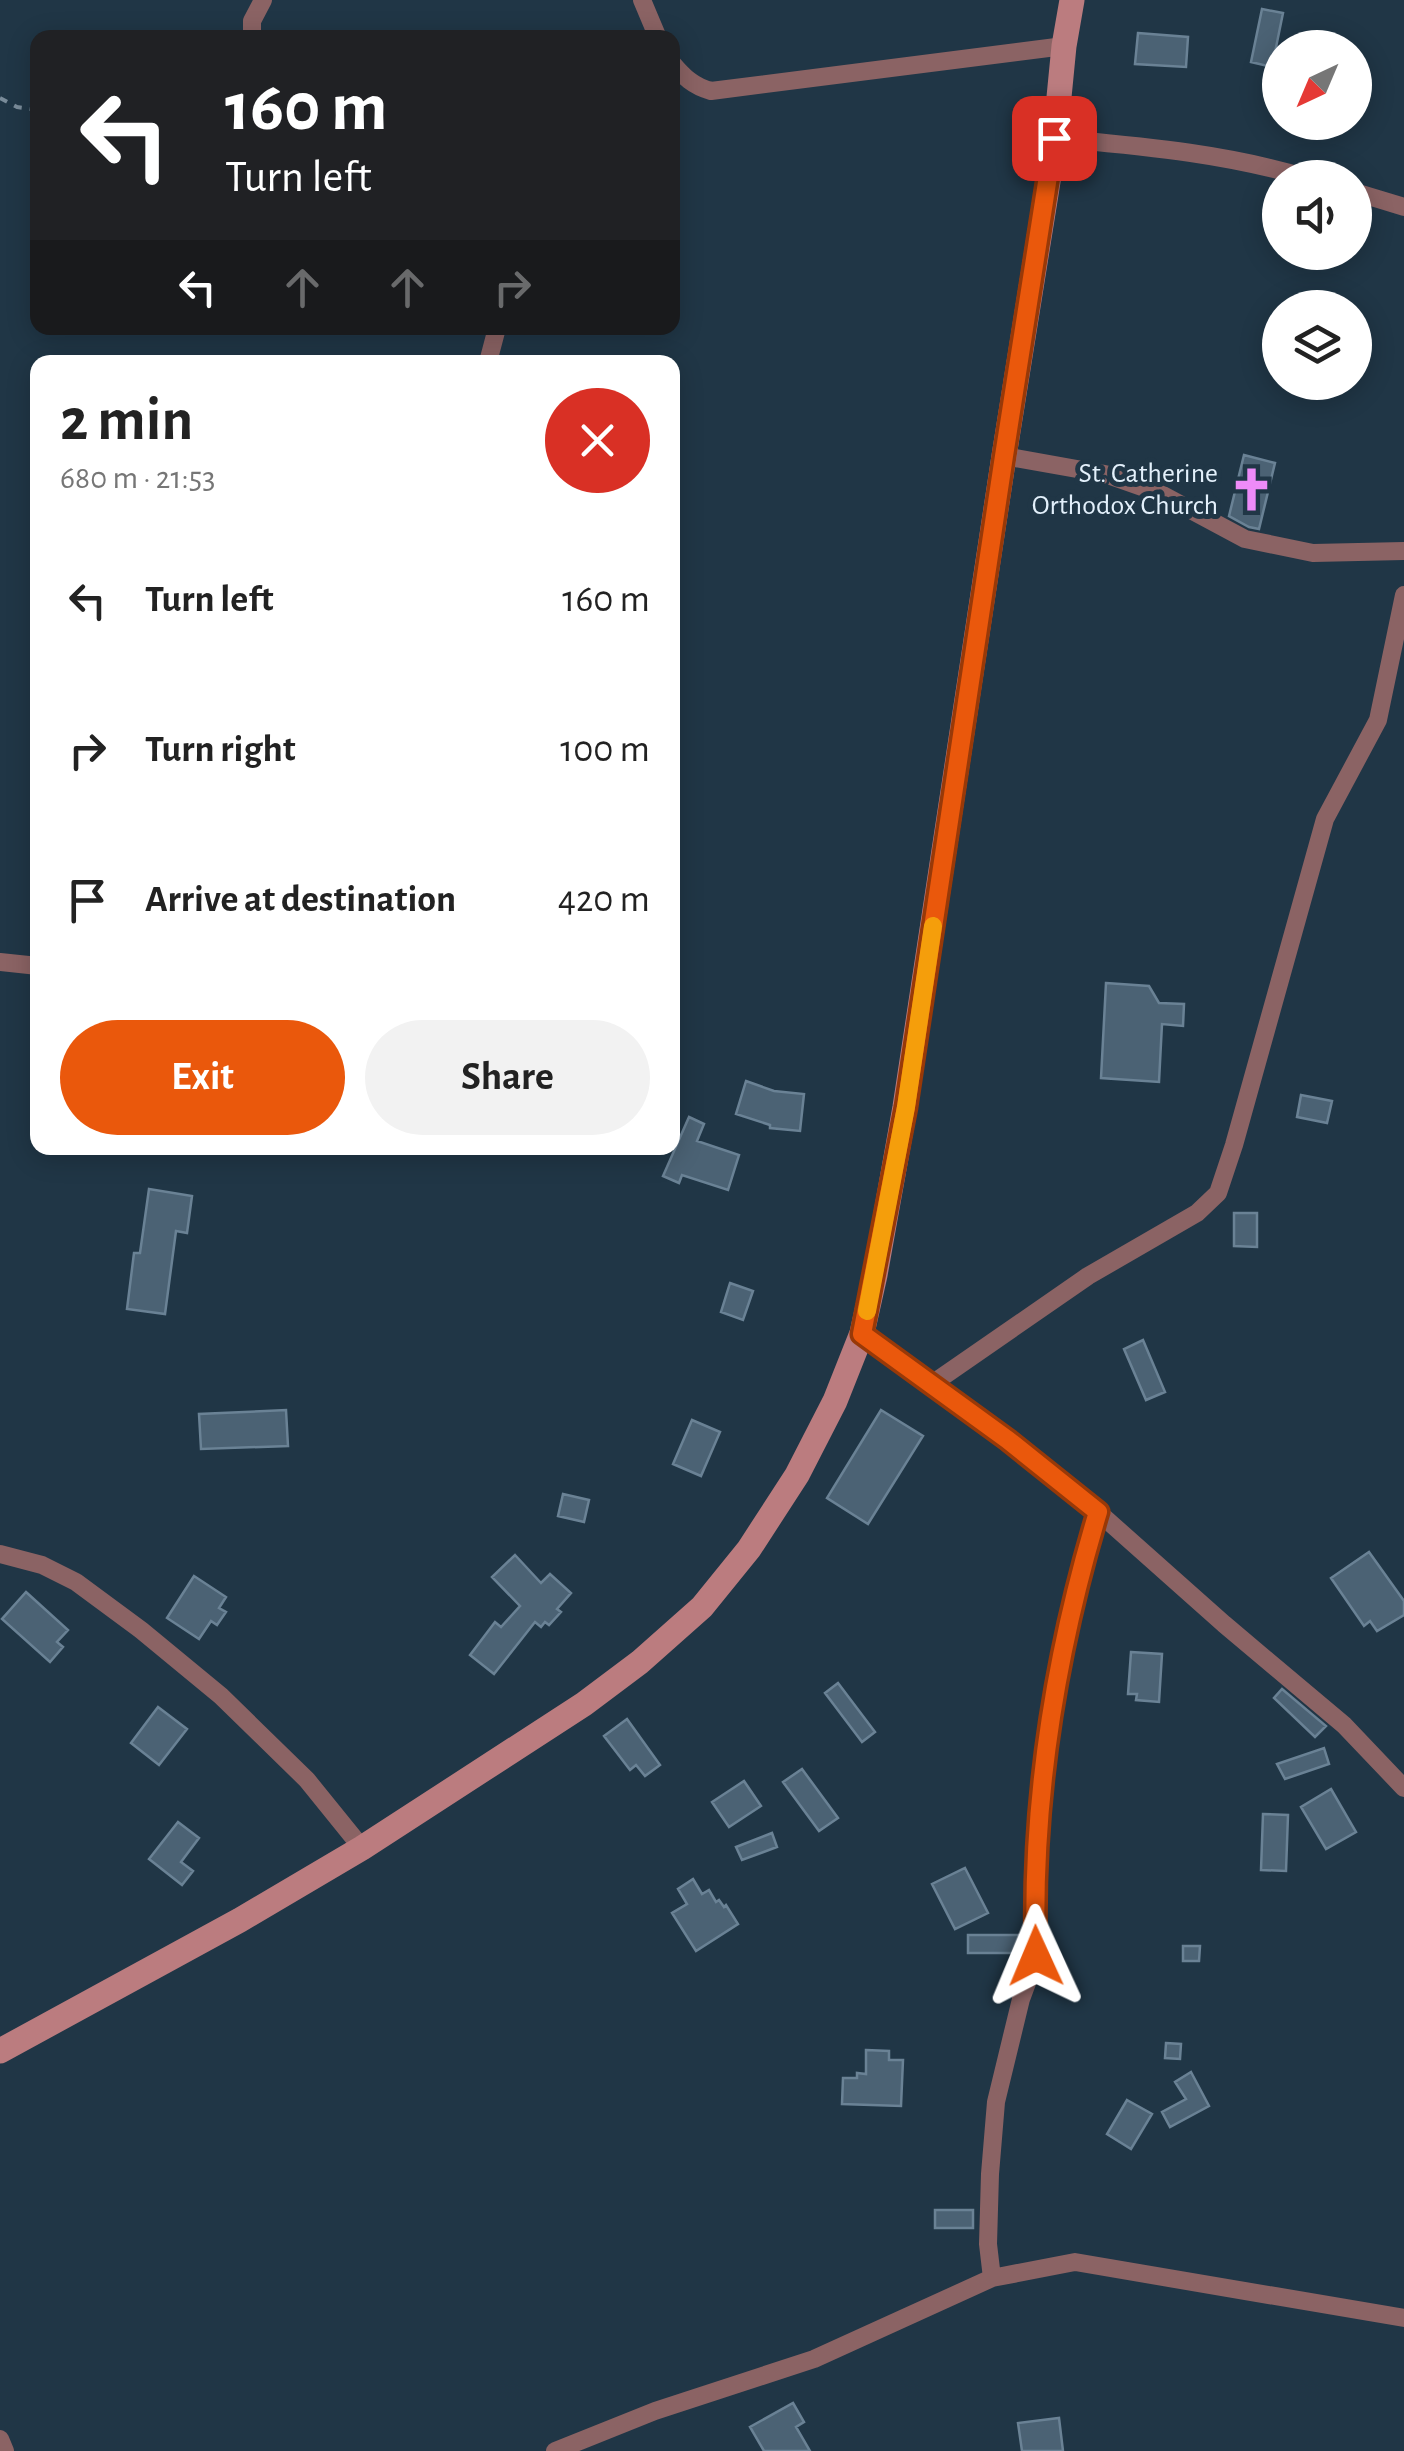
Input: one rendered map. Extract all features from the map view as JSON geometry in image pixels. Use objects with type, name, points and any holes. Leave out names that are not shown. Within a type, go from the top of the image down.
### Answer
[{"type":"street","points":[[252,30],[252,21],[263,0]]},
{"type":"street","points":[[642,0],[655,30]]},
{"type":"street","points":[[0,2051],[240,1920],[362,1848],[584,1704],[640,1662],[702,1607],[749,1550],[797,1475],[835,1401],[862,1334],[906,1107],[1072,0]]},
{"type":"street","points":[[680,73],[697,87],[711,90],[1064,46]]},
{"type":"street","points":[[1054,138],[1262,164]]},
{"type":"street","points":[[1372,197],[1404,207]]},
{"type":"street","points":[[1004,456],[1105,474],[1159,493],[1245,539],[1312,553],[1404,551]]},
{"type":"street","points":[[932,1384],[1088,1276],[1197,1213],[1218,1194],[1325,819],[1378,720],[1404,596]]},
{"type":"street","points":[[0,962],[30,965]]},
{"type":"street","points":[[862,1334],[1008,1440],[1098,1512],[1344,1725],[1404,1788]]},
{"type":"street","points":[[992,2278],[988,2244],[996,2102],[1021,1999],[1036,1956],[1036,1845],[1047,1749],[1077,1580],[1098,1512]]},
{"type":"street","points":[[0,1554],[42,1565],[76,1582],[141,1630],[221,1696],[307,1780],[362,1848]]},
{"type":"street","points":[[555,2451],[655,2411],[814,2359],[992,2278],[1075,2262],[1404,2318]]},
{"type":"street","points":[[0,2439],[5,2451]]},
{"type":"path","points":[[0,98],[30,109]]},
{"type":"building","points":[[1262,9],[1283,13],[1280,30],[1262,30],[1262,65],[1251,62]]},
{"type":"building","points":[[1138,33],[1188,37],[1186,67],[1135,64]]},
{"type":"building","points":[[1244,455],[1275,463],[1259,529],[1229,516]]},
{"type":"building","points":[[1106,983],[1149,986],[1159,1003],[1184,1004],[1183,1026],[1162,1024],[1159,1082],[1101,1078]]},
{"type":"building","points":[[746,1081],[774,1091],[804,1094],[800,1131],[770,1128],[736,1114]]},
{"type":"building","points":[[1301,1095],[1332,1101],[1327,1123],[1297,1117]]},
{"type":"building","points":[[689,1117],[704,1124],[697,1141],[739,1155],[728,1190],[682,1175],[679,1183],[663,1176],[672,1155],[680,1155],[680,1137]]},
{"type":"building","points":[[149,1189],[192,1196],[187,1233],[176,1231],[165,1314],[127,1309],[134,1253],[140,1253]]},
{"type":"building","points":[[1234,1213],[1257,1213],[1257,1247],[1234,1246]]},
{"type":"building","points":[[730,1283],[753,1291],[743,1320],[721,1312]]},
{"type":"building","points":[[1143,1340],[1165,1392],[1146,1400],[1124,1349]]},
{"type":"building","points":[[286,1410],[288,1446],[201,1449],[199,1414]]},
{"type":"building","points":[[881,1410],[923,1436],[868,1524],[827,1498]]},
{"type":"building","points":[[692,1420],[720,1432],[701,1476],[673,1464]]},
{"type":"building","points":[[563,1494],[589,1500],[584,1522],[558,1516]]},
{"type":"building","points":[[1369,1552],[1404,1601],[1404,1615],[1377,1631],[1370,1621],[1364,1626],[1331,1578]]},
{"type":"building","points":[[515,1555],[541,1583],[550,1574],[571,1593],[549,1625],[545,1622],[541,1627],[535,1622],[494,1674],[470,1655],[495,1622],[501,1627],[520,1606],[492,1577]]},
{"type":"building","points":[[194,1576],[226,1597],[219,1608],[226,1612],[217,1625],[211,1621],[199,1639],[167,1618]]},
{"type":"building","points":[[26,1592],[68,1630],[57,1642],[63,1647],[50,1662],[2,1619]]},
{"type":"building","points":[[1131,1652],[1162,1654],[1159,1702],[1136,1700],[1137,1694],[1128,1694]]},
{"type":"building","points":[[838,1683],[875,1732],[862,1742],[825,1693]]},
{"type":"building","points":[[1282,1689],[1326,1726],[1315,1737],[1274,1698]]},
{"type":"building","points":[[158,1707],[187,1729],[159,1765],[131,1743]]},
{"type":"building","points":[[627,1719],[660,1765],[645,1776],[636,1765],[630,1770],[604,1736]]},
{"type":"building","points":[[1324,1748],[1329,1764],[1285,1779],[1277,1764]]},
{"type":"building","points":[[802,1769],[838,1818],[819,1831],[783,1782]]},
{"type":"building","points":[[744,1781],[761,1806],[729,1827],[712,1802]]},
{"type":"building","points":[[1331,1789],[1356,1832],[1326,1849],[1301,1807]]},
{"type":"building","points":[[1263,1814],[1288,1815],[1286,1871],[1261,1870]]},
{"type":"building","points":[[178,1822],[199,1838],[181,1862],[193,1871],[182,1885],[149,1859]]},
{"type":"building","points":[[772,1833],[777,1847],[742,1860],[736,1847]]},
{"type":"building","points":[[965,1868],[988,1913],[955,1929],[932,1884]]},
{"type":"building","points":[[693,1879],[702,1894],[709,1890],[716,1902],[726,1905],[738,1924],[696,1951],[672,1913],[687,1904],[678,1889]]},
{"type":"building","points":[[968,1935],[1024,1935],[1024,1953],[968,1953]]},
{"type":"building","points":[[1183,1946],[1200,1946],[1199,1961],[1183,1961]]},
{"type":"building","points":[[1166,2043],[1181,2044],[1180,2059],[1165,2058]]},
{"type":"building","points":[[866,2050],[889,2051],[889,2060],[903,2060],[901,2106],[842,2104],[843,2078],[866,2074]]},
{"type":"building","points":[[1191,2072],[1209,2106],[1170,2127],[1162,2112],[1186,2099],[1175,2082]]},
{"type":"building","points":[[1127,2100],[1152,2114],[1131,2149],[1107,2134]]},
{"type":"building","points":[[935,2210],[973,2210],[973,2228],[935,2228]]},
{"type":"building","points":[[793,2403],[804,2422],[796,2427],[810,2451],[764,2451],[750,2427]]},
{"type":"building","points":[[1059,2418],[1063,2451],[1022,2451],[1018,2423]]},
{"type":"slow traffic","points":[[867,1311],[906,1107],[933,926]]},
{"type":"place","name":"St. Catherine Orthodox Church","points":[[1251,490]]},
{"type":"route","points":[[1036,1956],[1036,1845],[1047,1749],[1077,1580],[1098,1512],[1008,1440],[862,1334],[906,1107],[1054,138]]}]
